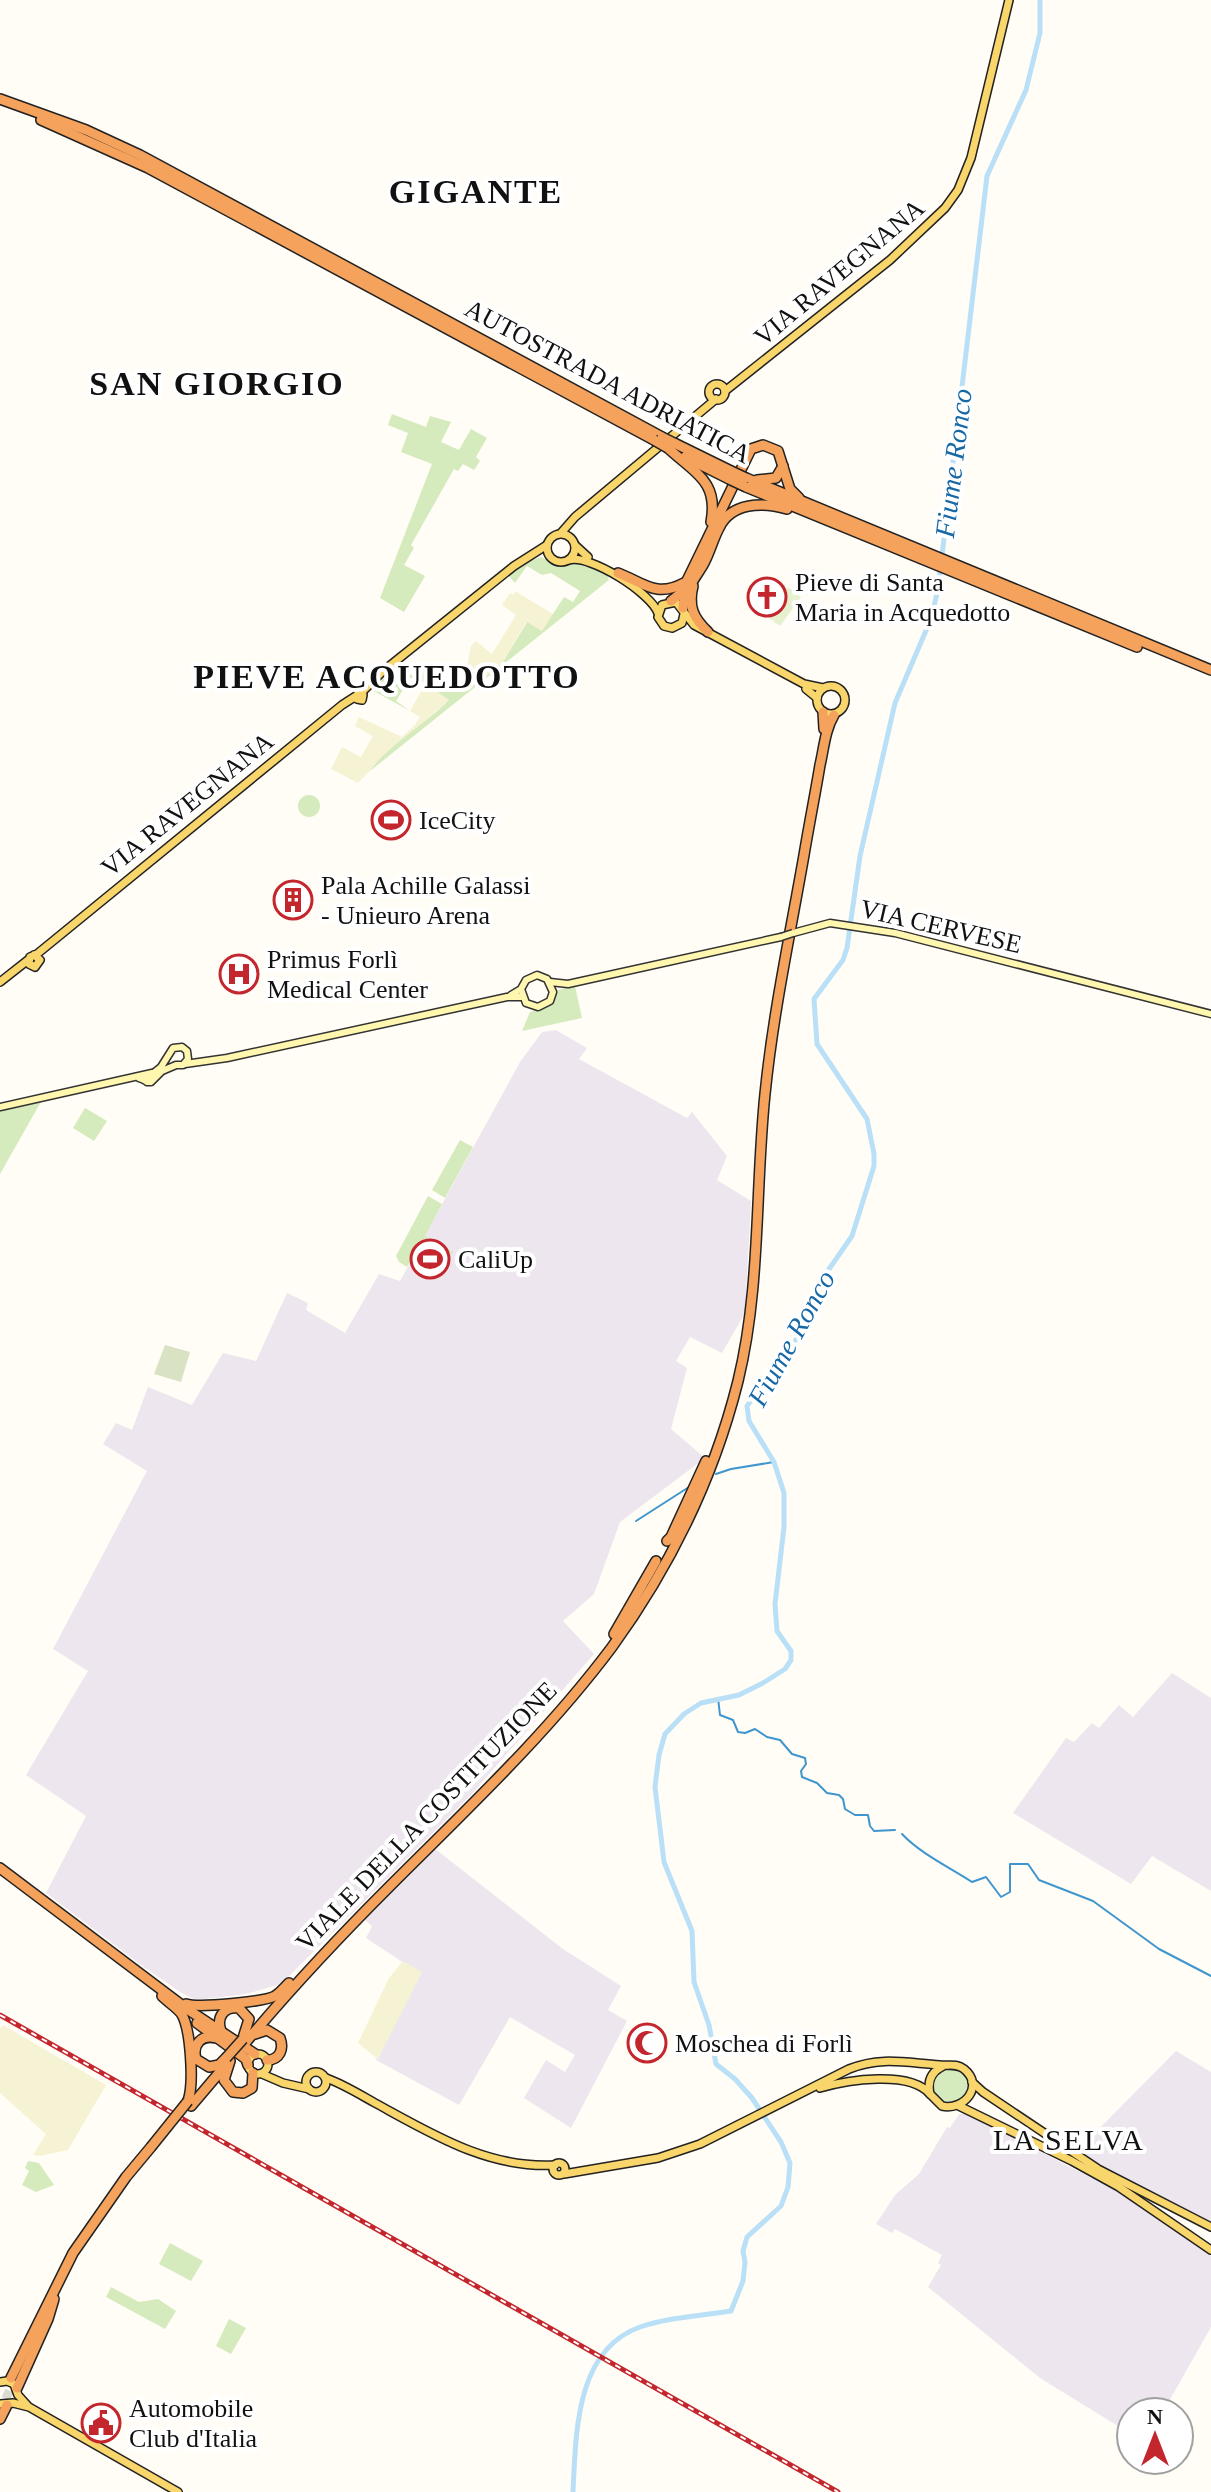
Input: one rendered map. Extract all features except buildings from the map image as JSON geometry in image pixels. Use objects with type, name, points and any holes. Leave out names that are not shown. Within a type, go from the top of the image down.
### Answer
[{"type":"highway","name":"AUTOSTRADA ADRIATICA","points":[[0,99],[86,130],[140,155],[671,446],[817,517],[905,548]]},
{"type":"highway","name":"AUTOSTRADA ADRIATICA","points":[[0,105],[67,130],[148,168],[532,370]]},
{"type":"highway","points":[[708,632],[697,622],[691,609],[691,593],[716,520],[751,449],[763,445],[773,447],[781,454],[795,497],[853,524]]},
{"type":"highway","points":[[671,446],[708,487],[713,508],[711,537]]},
{"type":"highway","points":[[746,483],[776,478],[783,464]]},
{"type":"highway","name":"AUTOSTRADA ADRIATICA","points":[[746,483],[853,524],[1211,677]]},
{"type":"highway","points":[[668,602],[681,593],[711,537],[726,518],[751,505],[779,507],[817,517]]},
{"type":"highway","name":"AUTOSTRADA ADRIATICA","points":[[962,572],[1211,670]]},
{"type":"highway","points":[[618,573],[657,590],[668,590],[684,583]]},
{"type":"highway","points":[[684,611],[684,595],[696,577]]},
{"type":"highway","points":[[720,1436],[671,1537],[676,1541],[711,1473],[730,1395],[745,1323],[752,1260],[760,1101],[775,1001],[828,714]]},
{"type":"highway","name":"VIALE DELLA COSTITUZIONE","points":[[449,1824],[527,1748],[611,1647],[676,1541]]},
{"type":"highway","points":[[600,1654],[656,1561]]},
{"type":"highway","points":[[611,1647],[636,1619],[670,1569]]},
{"type":"highway","name":"VIALE DELLA COSTITUZIONE","points":[[244,2040],[333,1941],[523,1749],[600,1654],[658,1573]]},
{"type":"highway","points":[[0,1871],[260,2068]]},
{"type":"highway","points":[[160,1992],[198,2007],[275,1996],[333,1941]]},
{"type":"highway","name":"VIALE DELLA COSTITUZIONE","points":[[244,2040],[292,1981]]},
{"type":"highway","points":[[160,1992],[183,2017],[192,2054],[188,2101]]},
{"type":"highway","points":[[153,2148],[244,2040],[249,2019],[239,2008],[229,2009],[221,2015],[221,2036]]},
{"type":"highway","points":[[228,2060],[225,2084],[233,2092],[243,2093],[253,2085],[260,2068],[281,2051],[278,2034],[263,2030],[244,2040]]},
{"type":"highway","points":[[192,2054],[196,2044],[204,2038],[221,2036],[255,2054]]},
{"type":"highway","points":[[192,2054],[209,2067],[228,2060]]},
{"type":"highway","points":[[10,2384],[39,2310],[53,2295],[91,2230],[188,2101],[228,2060]]},
{"type":"highway","points":[[10,2384],[48,2319],[53,2295]]},
{"type":"highway","points":[[0,2419],[7,2404]]},
{"type":"main road","name":"VIA RAVEGNANA","points":[[722,388],[758,367],[822,317],[899,252],[945,208],[958,190],[971,158],[1009,0]]},
{"type":"main road","points":[[551,558],[547,545],[551,538],[561,533],[581,512],[702,410],[713,396],[712,386],[722,388],[723,397],[713,396]]},
{"type":"main road","points":[[569,560],[575,553],[572,531],[581,512]]},
{"type":"main road","points":[[524,558],[541,554],[558,562],[582,559],[616,576],[652,603],[664,626],[694,628],[810,691],[828,714],[843,708],[844,694],[835,687],[804,684],[694,625],[684,611],[668,602],[654,600],[618,573],[584,555],[561,533]]},
{"type":"main road","name":"VIA RAVEGNANA","points":[[0,982],[19,966],[33,960],[50,942],[524,558],[547,545]]},
{"type":"main road","points":[[658,613],[668,602]]},
{"type":"main road","points":[[679,625],[684,611]]},
{"type":"main road","points":[[817,698],[823,688]]},
{"type":"main road","name":"VIA CERVESE","points":[[568,984],[533,976],[526,980],[522,993],[529,1005],[542,1006],[550,1001],[553,992],[568,984],[781,937],[824,923],[835,923],[906,935],[1211,1014]]},
{"type":"main road","points":[[550,982],[553,992]]},
{"type":"main road","name":"VIA CERVESE","points":[[147,1082],[176,1065],[213,1060],[522,993]]},
{"type":"main road","name":"VIA CERVESE","points":[[169,1056],[178,1046],[185,1048],[194,1058],[213,1060]]},
{"type":"main road","points":[[185,1064],[188,1053]]},
{"type":"main road","points":[[132,1078],[147,1082],[169,1056],[176,1065]]},
{"type":"main road","points":[[0,1107],[152,1073]]},
{"type":"main road","points":[[260,2068],[262,2055],[255,2054],[250,2058],[260,2068],[283,2083],[318,2092],[346,2087]]},
{"type":"main road","points":[[260,2068],[284,2080],[298,2081],[316,2072],[443,2140],[474,2153],[540,2167],[554,2167],[559,2163],[565,2170],[658,2158],[700,2144],[849,2069],[874,2062],[900,2060],[961,2067],[983,2092],[1084,2161],[1211,2227]]},
{"type":"main road","points":[[930,2094],[929,2080],[943,2066]]},
{"type":"main road","points":[[307,2078],[310,2090]]},
{"type":"main road","points":[[323,2089],[326,2078]]},
{"type":"main road","points":[[795,2096],[837,2083],[876,2080],[915,2084],[942,2106],[959,2106],[1119,2187],[1211,2250]]},
{"type":"main road","points":[[959,2106],[971,2093],[972,2082]]},
{"type":"main road","points":[[10,2384],[7,2404],[29,2407]]},
{"type":"main road","points":[[10,2384],[29,2407],[178,2492]]},
{"type":"shaded area","points":[[515,591],[553,614],[549,622],[541,632],[526,622],[503,662],[477,684],[464,680],[471,646],[476,641],[492,654],[516,615],[502,605]]},
{"type":"shaded area","points":[[416,678],[450,700],[385,755],[358,783],[331,769],[342,747],[361,757],[373,736],[355,726],[359,717],[402,737],[415,725],[420,717],[410,711],[424,686],[414,680]]},
{"type":"shaded area","points":[[556,1030],[587,1048],[579,1059],[687,1118],[692,1112],[727,1156],[717,1180],[751,1201],[745,1313],[722,1353],[690,1337],[676,1361],[687,1368],[671,1429],[705,1458],[620,1522],[594,1594],[563,1621],[594,1654],[470,1796],[281,1984],[246,1994],[196,2000],[141,1965],[46,1893],[86,1816],[26,1775],[88,1671],[53,1649],[147,1471],[103,1444],[116,1423],[132,1430],[148,1387],[192,1405],[223,1353],[256,1361],[287,1293],[308,1303],[306,1310],[345,1333],[379,1274],[400,1281],[520,1062],[542,1032]]},
{"type":"shaded area","points":[[1172,1673],[1211,1698],[1211,1891],[1152,1856],[1131,1884],[1013,1813],[1066,1738],[1074,1742],[1092,1723],[1099,1728],[1119,1705],[1133,1717]]},
{"type":"shaded area","points":[[434,1848],[563,1949],[621,1986],[608,2010],[627,2021],[571,2128],[524,2098],[546,2060],[565,2072],[575,2055],[510,2017],[459,2105],[376,2060],[419,1973],[366,1938],[372,1926],[365,1920]]},
{"type":"shaded area","points":[[403,1961],[422,1972],[378,2059],[358,2043],[389,1978]]},
{"type":"shaded area","points":[[3,2025],[106,2085],[68,2150],[33,2155],[46,2134],[0,2093],[0,2029]]},
{"type":"shaded area","points":[[1176,2051],[1211,2072],[1211,2222],[1087,2158],[1084,2151],[1084,2144]]},
{"type":"shaded area","points":[[959,2114],[967,2114],[1115,2190],[1211,2256],[1211,2327],[1172,2396],[1115,2396],[1115,2424],[1040,2378],[928,2287],[941,2265],[938,2263],[942,2255],[895,2229],[892,2233],[876,2224],[895,2195],[919,2174],[947,2127],[950,2128]]},
{"type":"green space","points":[[392,414],[426,427],[430,416],[451,422],[441,442],[459,450],[471,429],[487,438],[476,457],[480,461],[474,470],[463,464],[458,471],[454,469],[411,545],[414,548],[404,565],[425,576],[404,612],[380,598],[432,464],[401,452],[408,433],[388,425]]},
{"type":"green space","points":[[541,557],[558,566],[579,562],[607,574],[609,580],[370,771],[387,752],[449,700],[416,678],[428,669],[451,683],[462,684],[464,680],[477,684],[503,662],[527,622],[542,631],[564,597],[573,602],[580,591],[551,573],[542,575],[527,566],[515,583],[508,575],[520,565]]},
{"type":"green space","points":[[788,587],[801,597],[780,626],[766,616]]},
{"type":"green space","points":[[408,673],[416,678],[410,678],[396,701],[410,711],[374,691],[386,674],[400,683]]},
{"type":"green space","points":[[305,795],[313,795],[320,806],[313,817],[305,817],[298,810],[298,802]]},
{"type":"green space","points":[[590,981],[575,986],[582,1018],[522,1031],[530,1012],[548,1006],[558,990]]},
{"type":"green space","points":[[42,1100],[0,1174],[0,1109]]},
{"type":"green space","points":[[85,1108],[107,1121],[94,1141],[73,1128]]},
{"type":"green space","points":[[460,1140],[473,1147],[445,1198],[432,1190]]},
{"type":"green space","points":[[428,1196],[442,1204],[425,1236],[453,1252],[423,1239],[407,1267],[396,1256]]},
{"type":"green space","points":[[165,1345],[190,1352],[181,1382],[154,1374]]},
{"type":"green space","points":[[951,2067],[964,2073],[970,2086],[964,2099],[951,2105],[938,2099],[932,2086],[938,2073]]},
{"type":"green space","points":[[28,2161],[39,2163],[54,2185],[36,2192],[22,2185],[29,2171],[25,2168]]},
{"type":"green space","points":[[170,2243],[203,2261],[191,2281],[159,2264]]},
{"type":"green space","points":[[111,2287],[139,2302],[158,2299],[176,2311],[165,2329],[106,2297]]},
{"type":"green space","points":[[229,2319],[246,2328],[231,2354],[216,2346]]},
{"type":"waterway","name":"Fiume Ronco","points":[[573,2492],[578,2420],[583,2396],[603,2354],[619,2338],[640,2327],[731,2311],[743,2281],[743,2251],[747,2237],[781,2206],[788,2187],[790,2163],[781,2142],[752,2098],[716,2064],[709,2025],[694,1982],[692,1931],[664,1862],[655,1787],[665,1734],[684,1714],[701,1703],[739,1695],[763,1683],[785,1669],[791,1660],[791,1651],[777,1631],[775,1604],[784,1527],[784,1493],[774,1462],[749,1421],[747,1406],[801,1333],[818,1285],[852,1236],[874,1166],[867,1119],[817,1044],[814,999],[843,960],[847,948],[860,856],[895,703],[931,619],[938,589],[987,176],[1026,90],[1040,33],[1040,0]]},
{"type":"waterway","points":[[716,1474],[774,1462]]},
{"type":"waterway","points":[[636,1521],[689,1487]]},
{"type":"waterway","points":[[718,1698],[720,1715],[733,1720],[738,1732],[755,1729],[767,1737],[780,1740],[792,1754],[805,1758],[802,1777],[817,1783],[827,1793],[839,1795],[845,1809],[855,1815],[868,1815],[874,1831],[895,1830]]},
{"type":"waterway","points":[[902,1834],[926,1854],[972,1882],[986,1877],[1001,1897],[1010,1892],[1010,1864],[1028,1864],[1039,1880],[1093,1901],[1159,1949],[1211,1976]]},
{"type":"tunnel","points":[[0,2411],[15,2379]]},
{"type":"railway","points":[[0,2015],[838,2492]]},
{"type":"place","name":"Pieve di Santa Maria in Acquedotto","points":[[767,597]]},
{"type":"place","name":"IceCity","points":[[391,820]]},
{"type":"place","name":"Pala Achille Galassi - Unieuro Arena","points":[[293,900]]},
{"type":"place","name":"Primus Forlì Medical Center","points":[[239,974]]},
{"type":"place","name":"CaliUp","points":[[430,1259]]},
{"type":"place","name":"Moschea di Forlì","points":[[647,2043]]},
{"type":"place","name":"Automobile Club d'Italia","points":[[101,2423]]},
{"type":"district","name":"GIGANTE","points":[[476,191]]},
{"type":"district","name":"SAN GIORGIO","points":[[217,383]]},
{"type":"district","name":"PIEVE ACQUEDOTTO","points":[[387,676]]},
{"type":"district","name":"LA SELVA","points":[[1069,2140]]}]
